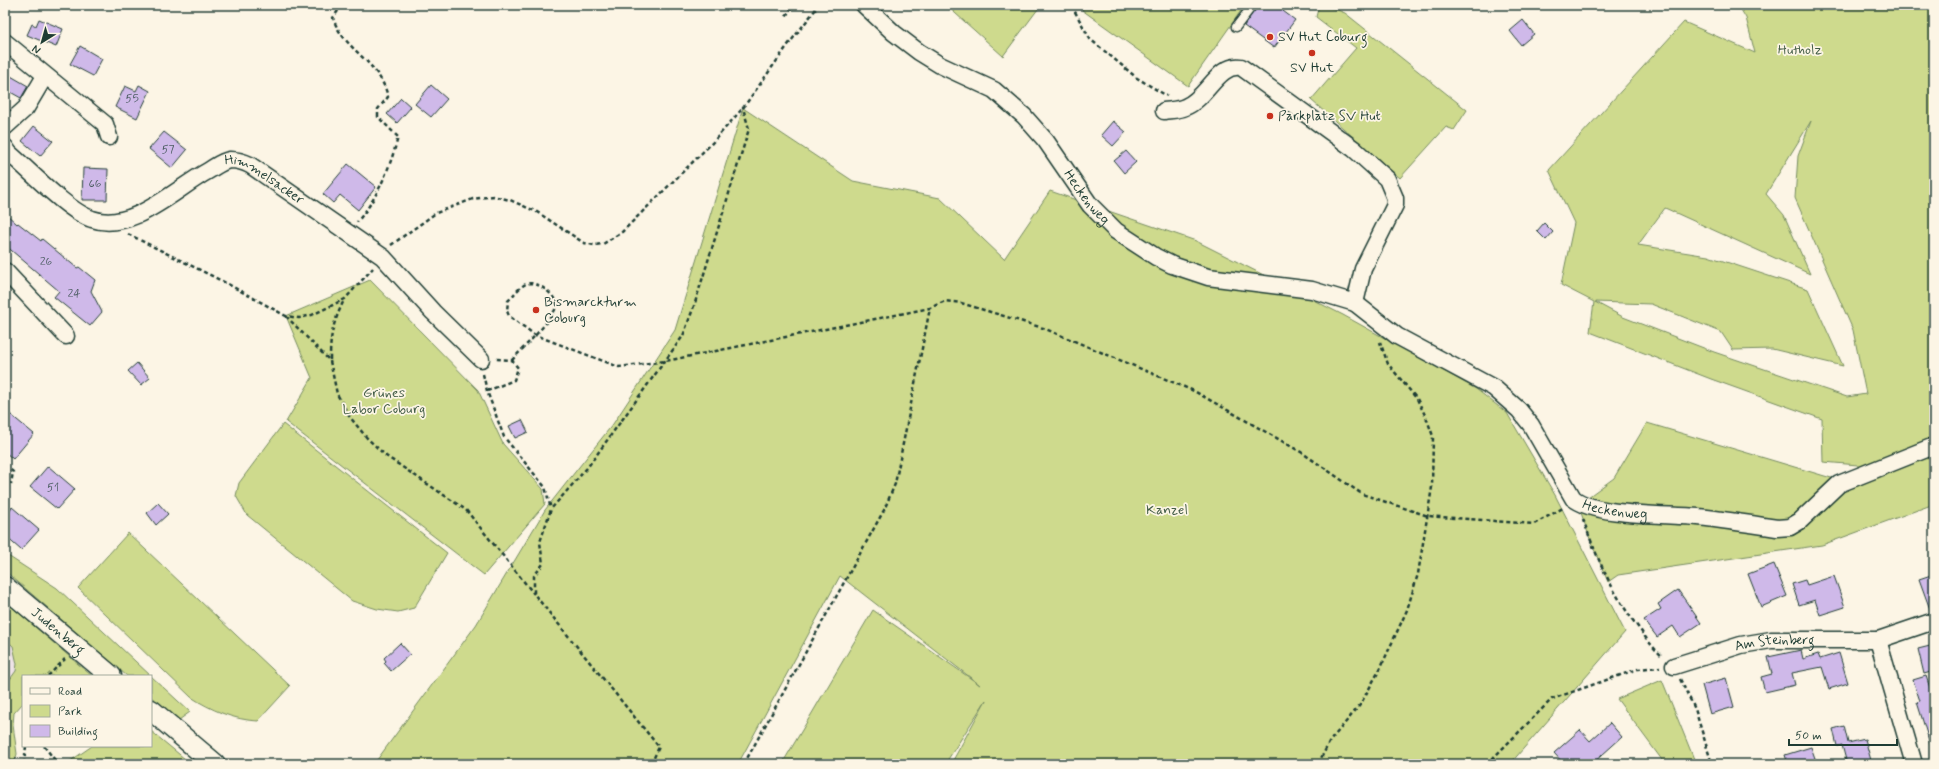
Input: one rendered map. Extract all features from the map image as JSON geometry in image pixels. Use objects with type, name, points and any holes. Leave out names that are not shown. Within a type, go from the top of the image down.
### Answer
[{"type":"street","name":"Heckenweg","points":[[864,5],[894,33],[919,52],[940,65],[994,90],[1024,116],[1046,141],[1090,205],[1116,231],[1156,257],[1172,265],[1208,277],[1312,290],[1355,303],[1397,336],[1494,388],[1519,410],[1530,425],[1573,498],[1577,501],[1597,509],[1611,511],[1699,517],[1777,528],[1790,527],[1800,521],[1839,484],[1934,446]]},
{"type":"street","points":[[5,42],[105,124],[109,137]]},
{"type":"street","points":[[1164,111],[1186,107],[1203,95],[1223,72],[1230,68],[1241,67],[1354,149],[1388,179],[1395,198],[1395,205],[1363,269],[1355,303]]},
{"type":"street","points":[[5,127],[26,108],[45,76]]},
{"type":"street","name":"Himmelsacker","points":[[5,147],[9,153],[71,207],[90,219],[109,222],[131,218],[142,213],[196,178],[225,162],[231,160],[240,161],[250,165],[383,257],[433,312],[481,360]]},
{"type":"street","points":[[5,271],[66,336]]},
{"type":"street","name":"Judenberg","points":[[5,586],[110,675]]},
{"type":"street","name":"Am Steinberg","points":[[1674,666],[1741,645],[1771,640],[1878,640],[1934,621]]},
{"type":"street","points":[[1878,640],[1914,764]]},
{"type":"street","points":[[152,711],[215,764]]},
{"type":"lane","points":[[1236,27],[1253,5]]},
{"type":"path","points":[[342,5],[333,18],[336,26],[354,50],[376,70],[385,83],[388,97],[378,109],[378,117],[398,137],[394,155],[383,182],[369,207],[348,233]]},
{"type":"path","points":[[786,16],[794,5]]},
{"type":"path","points":[[651,764],[658,747],[466,510],[386,456],[367,438],[349,416],[338,394],[330,361],[330,335],[345,299],[383,257],[391,245],[436,213],[473,199],[493,196],[510,200],[537,212],[584,243],[594,245],[603,244],[622,232],[712,143],[743,108],[788,44],[819,5]]},
{"type":"path","points":[[1075,5],[1074,10],[1090,39],[1137,78],[1186,107]]},
{"type":"path","points":[[534,594],[534,576],[543,564],[540,542],[551,509],[587,468],[683,336],[694,306],[749,128],[743,108]]},
{"type":"path","points":[[109,222],[130,235],[226,283],[286,316],[330,361]]},
{"type":"path","points":[[551,509],[545,487],[504,437],[486,391],[481,360],[512,360],[534,335],[554,312],[557,306],[555,300],[540,285],[528,283],[524,285],[508,301],[507,311],[509,316],[534,335],[619,367],[666,361],[930,308],[945,302],[961,302],[1043,328],[1194,391],[1300,452],[1362,494],[1428,516],[1534,524],[1577,501],[1591,542],[1608,582],[1632,620],[1656,652],[1674,666],[1695,709],[1712,764]]},
{"type":"path","points":[[286,316],[299,318],[312,315],[345,299]]},
{"type":"path","points":[[744,764],[884,510],[895,484],[930,308]]},
{"type":"path","points":[[1318,764],[1330,741],[1360,705],[1380,670],[1407,610],[1418,574],[1432,487],[1433,436],[1417,399],[1388,364],[1370,315]]},
{"type":"path","points":[[486,391],[514,380],[518,368],[512,360]]},
{"type":"path","points":[[5,465],[13,472],[11,484]]},
{"type":"path","points":[[49,675],[77,647]]},
{"type":"path","points":[[1487,764],[1552,699],[1638,669],[1674,666]]},
{"type":"path","points":[[24,764],[26,747]]},
{"type":"path","points":[[45,747],[58,764]]},
{"type":"path","points":[[925,764],[928,761]]},
{"type":"shaded area","points":[[5,611],[46,646],[5,694]]},
{"type":"green space","points":[[946,5],[1041,5],[1003,56]]},
{"type":"green space","points":[[1086,5],[1245,5],[1188,86],[1082,10]]},
{"type":"green space","points":[[1319,5],[1324,5],[1345,13],[1467,110],[1454,130],[1446,127],[1400,178],[1311,100],[1356,48],[1316,17]]},
{"type":"green space","name":"Hutholz","points":[[1738,5],[1934,5],[1934,504],[1822,545],[1618,575],[1608,582],[1591,542],[1577,501],[1777,528],[1857,477],[1858,465],[1823,462],[1822,419],[1711,379],[1590,332],[1594,302],[1561,285],[1574,223],[1549,170],[1684,22],[1755,53],[1746,18]],"holes":[[[1811,121],[1798,156],[1795,198],[1853,330],[1866,394],[1847,397],[1714,352],[1623,317],[1595,302],[1651,304],[1721,332],[1733,350],[1772,349],[1843,366],[1808,289],[1708,256],[1638,245],[1665,208],[1810,274],[1784,215],[1766,194]]]},
{"type":"green space","name":"Kanzel","points":[[743,108],[853,181],[940,198],[1004,259],[1050,191],[1196,241],[1343,315],[1476,389],[1507,413],[1555,495],[1625,632],[1510,764],[951,764],[986,700],[945,764],[782,764],[873,610],[980,685],[840,576],[738,764],[374,764],[476,625],[545,510],[613,424],[675,330]]},
{"type":"green space","name":"Grünes Labor Coburg","points":[[370,280],[478,390],[503,444],[543,489],[545,504],[484,575],[286,422],[312,378],[286,316]]},
{"type":"green space","points":[[1647,423],[1838,480],[1793,516],[1782,520],[1768,521],[1616,506],[1588,497],[1614,478]]},
{"type":"green space","points":[[283,424],[447,553],[414,608],[398,612],[377,609],[352,601],[247,515],[236,496],[239,483]]},
{"type":"green space","points":[[128,533],[290,686],[258,721],[240,719],[223,714],[191,697],[78,588]]},
{"type":"green space","points":[[5,554],[57,588],[150,675],[126,675],[5,571]]},
{"type":"green space","points":[[5,601],[91,675],[22,675],[22,704],[14,713],[13,725],[17,754],[14,764],[5,764],[5,686],[16,671],[17,664],[13,646],[5,639]]},
{"type":"green space","points":[[152,677],[190,712],[179,720],[152,698]]},
{"type":"green space","points":[[1662,680],[1696,764],[1665,764],[1617,699]]},
{"type":"green space","points":[[152,732],[191,764],[66,764],[91,747],[152,747]]},
{"type":"building","name":"SV Hut Coburg","points":[[1258,5],[1287,5],[1283,11],[1295,20],[1274,48],[1244,26]]},
{"type":"building","points":[[39,19],[63,29],[56,47],[27,35],[32,24],[36,26]]},
{"type":"building","points":[[1523,20],[1534,34],[1521,45],[1510,31]]},
{"type":"building","points":[[80,46],[102,59],[93,76],[70,64]]},
{"type":"building","points":[[9,75],[28,86],[21,98],[5,89],[5,81]]},
{"type":"building","points":[[139,85],[150,91],[137,118],[115,107],[125,86],[136,91]]},
{"type":"building","points":[[431,85],[447,99],[431,117],[415,104]]},
{"type":"building","points":[[401,98],[411,107],[397,123],[387,114]]},
{"type":"building","points":[[1113,121],[1126,132],[1113,146],[1101,135]]},
{"type":"building","points":[[34,126],[53,141],[40,156],[22,141]]},
{"type":"building","points":[[164,132],[187,150],[172,168],[149,149]]},
{"type":"building","points":[[1126,151],[1136,162],[1124,173],[1114,161]]},
{"type":"building","points":[[348,164],[376,187],[358,210],[340,195],[333,203],[323,194]]},
{"type":"building","points":[[83,168],[108,169],[107,200],[82,200]]},
{"type":"building","points":[[5,213],[17,224],[18,223],[41,241],[42,239],[77,268],[79,267],[95,280],[91,291],[102,312],[90,326],[54,297],[59,291],[5,245]]},
{"type":"building","points":[[1544,223],[1553,232],[1546,240],[1537,231]]},
{"type":"building","points":[[137,363],[150,378],[141,385],[128,371]]},
{"type":"building","points":[[5,410],[34,434],[13,459],[5,452]]},
{"type":"building","points":[[522,420],[528,432],[515,438],[509,426]]},
{"type":"building","points":[[48,466],[75,489],[57,509],[30,487]]},
{"type":"building","points":[[158,503],[168,514],[156,525],[147,513]]},
{"type":"building","points":[[12,507],[39,530],[21,550],[5,536],[5,516]]},
{"type":"building","points":[[1774,564],[1787,596],[1761,607],[1748,574]]},
{"type":"building","points":[[1934,574],[1934,612],[1931,612],[1919,579]]},
{"type":"building","points":[[1834,576],[1845,607],[1820,615],[1815,600],[1799,605],[1792,584],[1805,580],[1807,585]]},
{"type":"building","points":[[1678,590],[1701,623],[1680,637],[1673,626],[1657,637],[1644,620],[1661,609],[1658,604]]},
{"type":"building","points":[[400,643],[410,654],[391,671],[384,663],[386,661],[384,658]]},
{"type":"building","points":[[1934,645],[1934,671],[1924,674],[1918,649]]},
{"type":"building","points":[[1801,650],[1803,659],[1818,654],[1820,659],[1839,653],[1848,683],[1829,689],[1822,667],[1792,673],[1795,685],[1765,692],[1761,677],[1772,674],[1768,657]]},
{"type":"building","points":[[1926,676],[1934,700],[1934,747],[1931,747],[1917,702],[1920,701],[1913,680]]},
{"type":"building","points":[[1726,678],[1734,707],[1710,714],[1702,685]]},
{"type":"building","points":[[1610,723],[1622,737],[1592,764],[1564,764],[1554,753],[1580,730],[1590,741]]},
{"type":"building","points":[[1844,726],[1848,743],[1865,739],[1872,764],[1847,764],[1842,745],[1837,746],[1833,729]]},
{"type":"building","points":[[1811,747],[1817,764],[1788,764],[1785,755]]},
{"type":"place","name":"SV Hut Coburg","points":[[1270,37]]},
{"type":"place","name":"SV Hut","points":[[1312,53]]},
{"type":"place","name":"Parkplatz SV Hut","points":[[1270,116]]},
{"type":"place","name":"Bismarckturm Coburg","points":[[536,310]]}]
